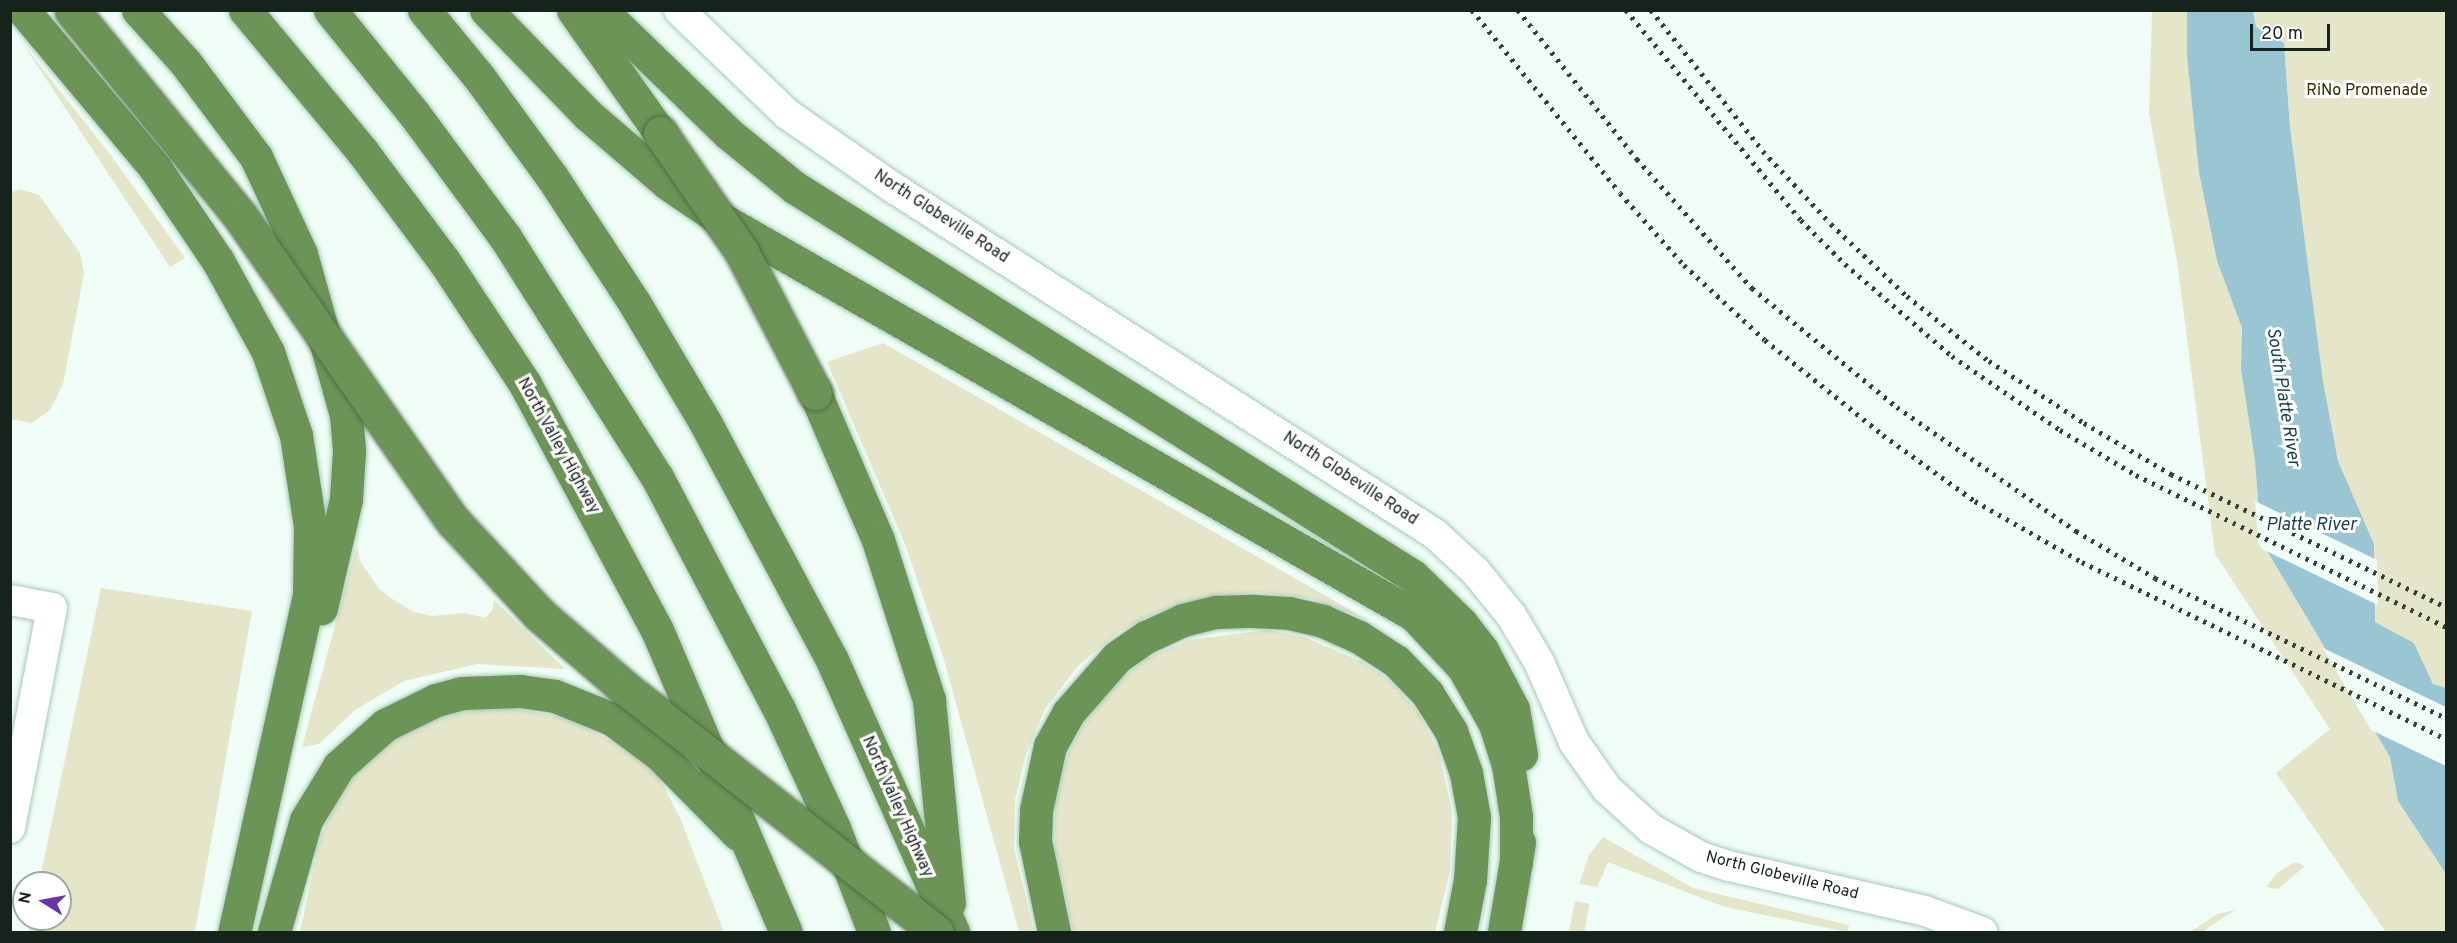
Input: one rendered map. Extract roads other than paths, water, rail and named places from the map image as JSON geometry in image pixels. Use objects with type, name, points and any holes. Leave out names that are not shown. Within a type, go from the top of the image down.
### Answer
[{"type":"highway","points":[[23,10],[114,116],[187,213],[248,314],[284,393],[304,479],[311,557],[303,628],[263,793],[234,933]]},
{"type":"highway","points":[[72,10],[240,216],[453,521],[539,614],[627,690],[947,931]]},
{"type":"highway","points":[[138,10],[229,119],[256,157],[280,201],[301,254],[346,415],[346,499],[335,559],[263,793]]},
{"type":"highway","name":"North Valley Highway","points":[[245,10],[369,160],[444,261],[525,384],[657,630],[786,933]]},
{"type":"highway","points":[[330,10],[415,115],[504,237],[657,477],[779,709],[834,828],[874,933]]},
{"type":"highway","name":"North Valley Highway","points":[[424,10],[552,177],[635,304],[705,422],[832,660],[947,931]]},
{"type":"highway","points":[[486,10],[588,116],[659,176],[711,213],[1414,615],[1463,666],[1495,724],[1508,765],[1516,816],[1516,863]]},
{"type":"highway","points":[[573,10],[742,252],[815,393],[879,540],[929,700],[947,931]]},
{"type":"highway","points":[[601,10],[729,134],[794,187],[1379,552],[1439,600],[1482,650],[1513,709],[1523,768],[1523,808],[1504,933]]},
{"type":"highway","points":[[1054,933],[1037,851],[1036,810],[1040,777],[1068,713],[1117,657],[1146,637],[1183,620],[1216,612],[1253,611],[1289,613],[1323,621],[1359,637],[1396,661],[1427,693],[1450,731],[1466,773],[1474,817],[1470,880],[1460,933]]},
{"type":"highway","points":[[274,933],[306,820],[339,766],[385,725],[436,700],[462,693],[510,691],[543,694],[612,719],[659,754],[746,841]]},
{"type":"street","name":"North Globeville Road","points":[[679,10],[788,114],[892,187],[1435,534],[1476,572],[1511,615],[1539,662],[1574,742],[1607,789],[1651,829],[1701,857],[1729,866],[1925,911],[1982,933]]},
{"type":"street","points":[[10,600],[52,608],[10,828]]},
{"type":"water","name":"Platte River","points":[[2187,11],[2253,11],[2256,27],[2284,43],[2290,127],[2323,381],[2338,461],[2374,544],[2375,622],[2414,643],[2433,684],[2446,688],[2446,874],[2398,801],[2390,757],[2261,541],[2255,461],[2241,369],[2242,328],[2217,261],[2199,172],[2187,56]]},
{"type":"railway","points":[[1472,10],[1620,193],[1684,265],[1765,340],[1883,435],[1975,501],[2082,562],[2446,739]]},
{"type":"railway","points":[[1518,10],[1637,159],[1752,288],[1897,407],[2076,531],[2155,578],[2446,718]]},
{"type":"railway","points":[[1626,10],[1801,220],[1845,264],[1952,356],[2060,430],[2136,475],[2446,627]]},
{"type":"railway","points":[[1651,10],[1763,151],[1831,224],[1907,296],[1989,361],[2084,423],[2171,474],[2446,607]]},
{"type":"park label","name":"RiNo Promenade","points":[[2367,91]]},
{"type":"water label","name":"South Platte River","points":[[2282,397]]}]
